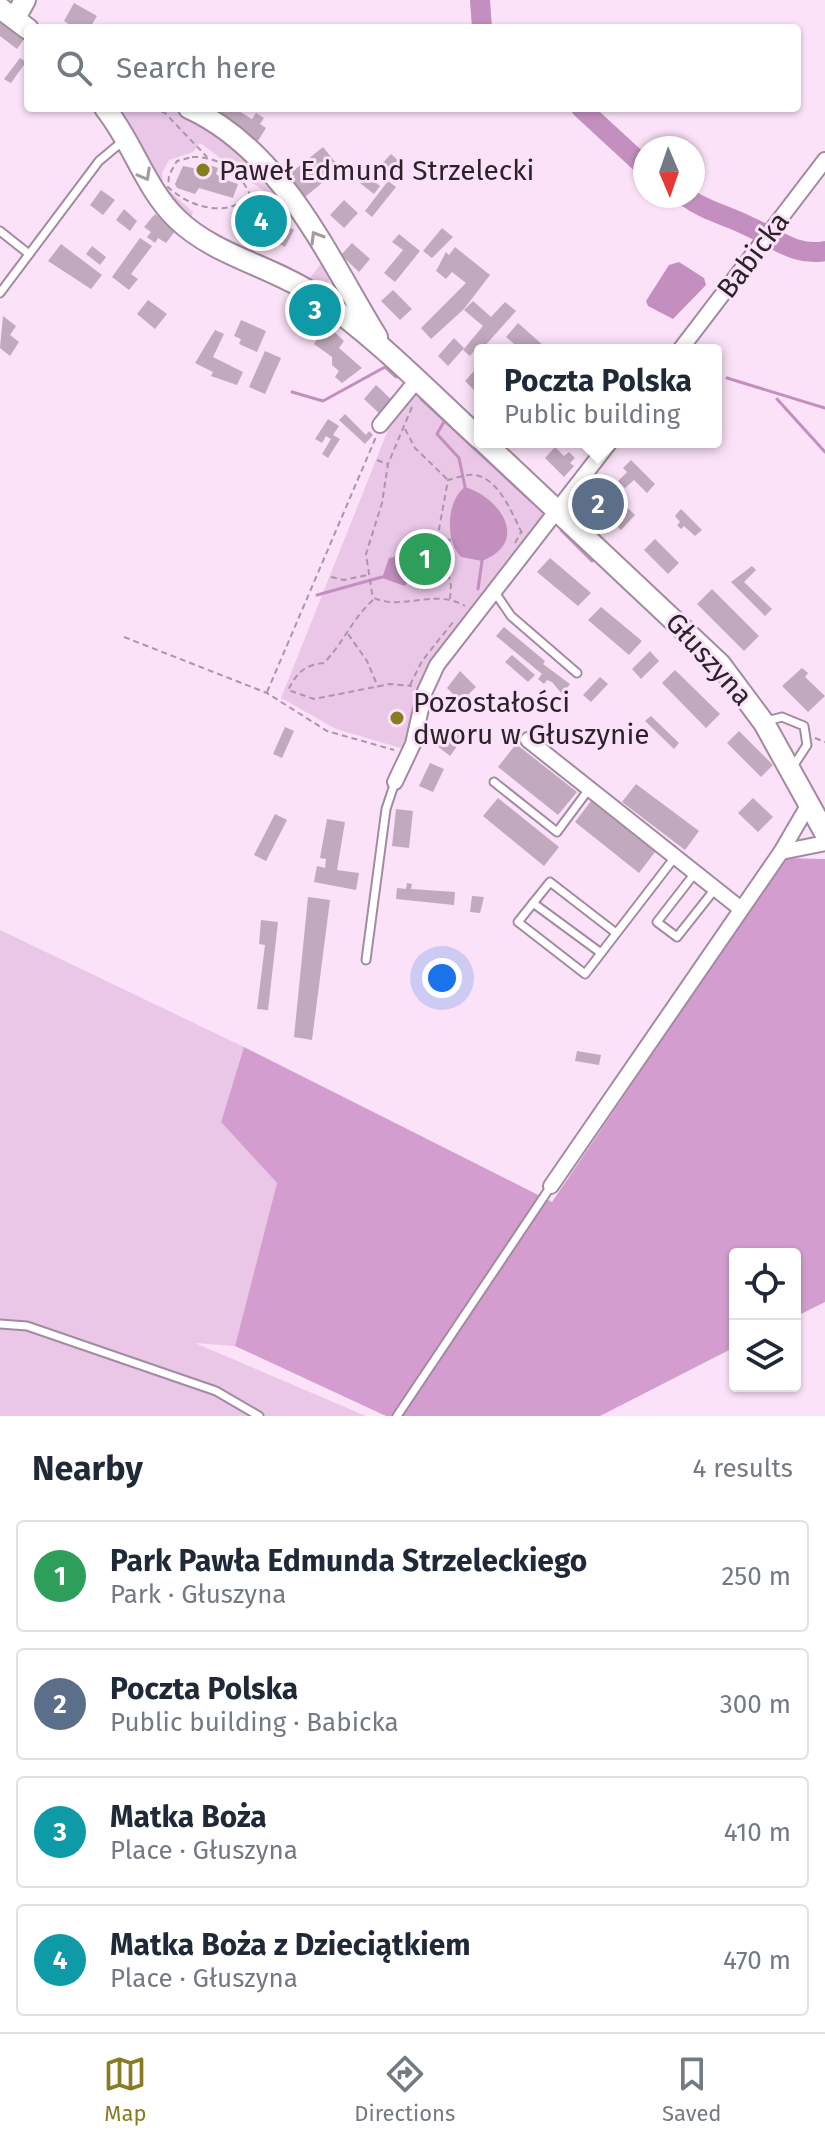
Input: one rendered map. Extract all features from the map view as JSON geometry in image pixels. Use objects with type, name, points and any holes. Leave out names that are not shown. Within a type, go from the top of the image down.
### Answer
[{"type":"street","points":[[14,18],[25,0]]},
{"type":"street","name":"Głuszyna","points":[[108,112],[161,203],[190,231],[317,296],[386,351],[474,433]]},
{"type":"street","name":"Głuszyna","points":[[196,112],[232,131],[250,147],[281,200],[340,277],[386,351]]},
{"type":"street","name":"Babicka","points":[[685,344],[825,160]]},
{"type":"street","points":[[317,296],[332,288],[340,277]]},
{"type":"street","points":[[380,425],[419,382]]},
{"type":"street","name":"Głuszyna","points":[[491,448],[720,664],[764,723],[825,833]]},
{"type":"street","points":[[395,782],[408,754],[425,691],[437,665],[559,512],[606,448]]},
{"type":"street","points":[[528,740],[741,909]]},
{"type":"street","points":[[551,1186],[781,852],[809,804]]},
{"type":"street","points":[[781,852],[825,843]]},
{"type":"lane","points":[[0,293],[99,161],[125,139]]},
{"type":"lane","points":[[0,231],[29,254]]},
{"type":"lane","points":[[494,591],[511,616],[577,673]]},
{"type":"lane","points":[[764,723],[782,717],[804,726],[809,738],[807,745],[790,770]]},
{"type":"lane","points":[[366,960],[386,809],[395,782]]},
{"type":"lane","points":[[494,782],[557,832],[589,789]]},
{"type":"lane","points":[[616,933],[550,882],[518,922],[585,974],[675,857]]},
{"type":"lane","points":[[695,873],[657,922],[677,937],[715,889]]},
{"type":"lane","points":[[533,903],[601,953]]},
{"type":"lane","points":[[397,1416],[551,1186]]},
{"type":"lane","points":[[0,1324],[27,1326],[216,1391],[259,1416]]},
{"type":"path","points":[[162,112],[207,157],[243,179],[250,195]]},
{"type":"path","points":[[207,157],[177,161],[169,175],[168,187],[182,201],[204,207],[241,205],[250,195]]},
{"type":"path","points":[[250,195],[281,200]]},
{"type":"path","points":[[374,598],[366,554],[382,503],[388,464],[419,382]]},
{"type":"path","points":[[267,693],[370,457],[380,425]]},
{"type":"path","points":[[404,427],[415,448],[448,480]]},
{"type":"path","points":[[377,460],[388,464]]},
{"type":"path","points":[[448,480],[478,475],[492,485],[530,546]]},
{"type":"path","points":[[448,480],[440,511],[440,536],[451,586],[450,599]]},
{"type":"path","points":[[331,577],[344,580],[368,577]]},
{"type":"path","points":[[374,598],[389,602],[450,599],[476,614]]},
{"type":"path","points":[[374,598],[324,663],[311,664],[298,672],[288,690],[314,699],[410,685],[425,691]]},
{"type":"path","points":[[347,633],[367,661],[378,688]]},
{"type":"path","points":[[124,637],[267,693],[327,731],[408,754]]},
{"type":"shaded area","points":[[114,112],[187,112],[228,133],[281,199],[254,184],[200,143],[193,152],[169,160],[162,173],[163,185],[193,212],[191,218],[197,225],[176,211]]},
{"type":"shaded area","points":[[204,229],[308,281],[321,263],[313,245],[331,272],[328,284],[322,289],[253,262]]},
{"type":"shaded area","points":[[679,262],[704,278],[706,285],[673,319],[648,306],[646,301],[669,265]]},
{"type":"shaded area","points":[[414,386],[474,444],[474,448],[478,448],[545,512],[434,663],[404,749],[336,729],[281,698],[396,410]]},
{"type":"shaded area","points":[[465,487],[490,501],[505,521],[505,543],[497,553],[482,561],[461,557],[452,541],[451,511]]},
{"type":"shaded area","points":[[417,553],[416,568],[405,586],[382,578],[389,558]]},
{"type":"shaded area","points":[[785,858],[825,859],[825,1302],[801,1314],[801,1248],[729,1248],[729,1350],[600,1416],[386,1416],[235,1346],[277,1183],[221,1122],[244,1047],[552,1202]]},
{"type":"shaded area","points":[[0,930],[244,1047],[221,1122],[277,1183],[235,1346],[195,1343],[366,1416],[0,1416]]},
{"type":"building","points":[[74,3],[97,16],[92,24],[68,24],[64,21]]},
{"type":"building","points":[[0,21],[24,39],[17,49],[0,36]]},
{"type":"building","points":[[20,58],[24,61],[11,83],[4,79]]},
{"type":"building","points":[[212,112],[241,112],[252,119],[256,113],[264,118],[260,124],[266,128],[258,141]]},
{"type":"building","points":[[323,147],[340,168],[305,197],[287,176]]},
{"type":"building","points":[[391,154],[403,165],[393,175],[381,165]]},
{"type":"building","points":[[210,165],[218,168],[216,174],[223,179],[238,184],[233,198],[199,188],[195,194],[177,188],[175,184],[183,166],[208,171]]},
{"type":"building","points":[[366,175],[380,186],[374,194],[360,183]]},
{"type":"building","points":[[388,181],[396,187],[372,217],[365,211]]},
{"type":"building","points":[[101,190],[115,200],[103,215],[90,205]]},
{"type":"building","points":[[344,200],[358,213],[344,228],[330,215]]},
{"type":"building","points":[[124,209],[137,221],[130,231],[116,220]]},
{"type":"building","points":[[155,214],[176,230],[166,243],[158,238],[155,243],[147,237],[151,232],[144,227]]},
{"type":"building","points":[[270,217],[294,230],[285,247],[260,233]]},
{"type":"building","points":[[442,228],[453,237],[432,258],[423,251]]},
{"type":"building","points":[[399,234],[420,251],[395,282],[384,273],[403,250],[392,242]]},
{"type":"building","points":[[140,238],[152,246],[131,274],[138,279],[129,290],[112,277]]},
{"type":"building","points":[[352,243],[370,259],[359,272],[341,255]]},
{"type":"building","points":[[61,244],[102,275],[91,289],[48,261]]},
{"type":"building","points":[[92,246],[106,257],[100,265],[86,254]]},
{"type":"building","points":[[455,247],[490,275],[464,309],[431,339],[421,328],[466,283],[452,272],[446,279],[436,271],[446,252],[449,255]]},
{"type":"building","points":[[393,290],[412,309],[400,320],[381,301]]},
{"type":"building","points":[[148,300],[167,314],[155,329],[137,314]]},
{"type":"building","points":[[473,301],[491,317],[505,302],[516,311],[486,344],[474,344],[470,356],[463,350],[483,326],[464,310]]},
{"type":"building","points":[[3,316],[16,326],[10,335],[19,342],[10,356],[0,348]]},
{"type":"building","points":[[241,320],[266,331],[257,352],[239,344],[241,339],[234,336]]},
{"type":"building","points":[[323,321],[344,341],[339,348],[362,368],[342,383],[335,377],[339,371],[332,365],[332,357],[314,344],[322,332],[317,329]]},
{"type":"building","points":[[518,323],[542,344],[514,344],[506,337]]},
{"type":"building","points":[[215,330],[224,334],[213,357],[243,372],[237,385],[211,376],[213,372],[195,363]]},
{"type":"building","points":[[454,338],[464,348],[448,366],[438,356]]},
{"type":"building","points":[[265,351],[281,358],[265,394],[249,387]]},
{"type":"building","points":[[474,371],[474,390],[465,381]]},
{"type":"building","points":[[376,385],[394,402],[381,415],[364,399]]},
{"type":"building","points":[[345,414],[366,435],[369,431],[373,435],[365,444],[339,420]]},
{"type":"building","points":[[328,419],[339,426],[333,435],[340,439],[328,458],[322,454],[331,439],[326,436],[322,443],[315,439]]},
{"type":"building","points":[[556,448],[564,456],[569,452],[575,458],[570,463],[574,466],[564,477],[545,458]]},
{"type":"building","points":[[631,460],[655,484],[647,493],[634,480],[625,488],[618,481],[627,472],[623,468]]},
{"type":"building","points":[[605,486],[635,515],[621,530],[591,500]]},
{"type":"building","points":[[681,509],[702,530],[695,536],[684,526],[681,529],[677,525],[680,522],[675,516]]},
{"type":"building","points":[[655,539],[679,563],[668,574],[644,550]]},
{"type":"building","points":[[550,558],[591,593],[578,606],[537,572]]},
{"type":"building","points":[[752,566],[756,570],[744,582],[772,609],[765,616],[731,582]]},
{"type":"building","points":[[712,589],[759,636],[744,651],[697,604]]},
{"type":"building","points":[[601,607],[642,641],[629,655],[588,620]]},
{"type":"building","points":[[504,627],[545,661],[543,664],[570,684],[562,694],[552,682],[547,680],[544,684],[538,679],[542,674],[496,636]]},
{"type":"building","points":[[650,651],[659,661],[641,679],[632,669]]},
{"type":"building","points":[[512,655],[535,675],[528,682],[505,662]]},
{"type":"building","points":[[802,668],[808,673],[805,677],[825,696],[808,712],[782,686]]},
{"type":"building","points":[[675,670],[720,714],[706,728],[662,683]]},
{"type":"building","points":[[460,671],[476,687],[461,702],[447,688]]},
{"type":"building","points":[[600,677],[608,684],[591,702],[583,695]]},
{"type":"building","points":[[651,716],[679,743],[674,749],[645,721]]},
{"type":"building","points":[[449,726],[464,737],[450,756],[436,745]]},
{"type":"building","points":[[285,727],[294,731],[282,758],[273,754]]},
{"type":"building","points":[[739,731],[773,765],[761,777],[727,743]]},
{"type":"building","points":[[516,744],[577,792],[558,815],[498,767]]},
{"type":"building","points":[[430,763],[444,769],[433,792],[419,786]]},
{"type":"building","points":[[636,784],[699,831],[685,850],[622,802]]},
{"type":"building","points":[[498,798],[559,847],[544,866],[483,816]]},
{"type":"building","points":[[753,798],[773,817],[758,832],[738,813]]},
{"type":"building","points":[[591,801],[655,852],[639,873],[575,822]]},
{"type":"building","points":[[396,809],[413,811],[409,848],[392,846]]},
{"type":"building","points":[[275,814],[287,820],[266,861],[254,855]]},
{"type":"building","points":[[327,819],[345,822],[337,870],[359,873],[356,890],[314,882],[317,866],[325,868],[326,859],[320,858]]},
{"type":"building","points":[[407,883],[412,884],[411,889],[455,892],[454,905],[396,899],[397,888],[406,889]]},
{"type":"building","points":[[472,896],[484,897],[480,913],[470,912]]},
{"type":"building","points":[[308,897],[330,900],[312,1040],[294,1037]]},
{"type":"building","points":[[261,920],[278,922],[268,1010],[257,1009],[265,945],[259,944]]},
{"type":"building","points":[[577,1051],[601,1055],[599,1065],[575,1061]]},
{"type":"waterway","points":[[480,0],[482,24]]},
{"type":"waterway","points":[[585,112],[633,156]]},
{"type":"waterway","points":[[705,208],[794,249],[825,251]]},
{"type":"waterway","points":[[292,392],[323,401],[385,367],[396,377]]},
{"type":"waterway","points":[[727,378],[825,408]]},
{"type":"waterway","points":[[421,399],[530,500]]},
{"type":"waterway","points":[[777,399],[825,452]]},
{"type":"waterway","points":[[445,420],[437,434],[459,458],[465,487]]},
{"type":"waterway","points":[[561,530],[592,561]]},
{"type":"waterway","points":[[415,555],[431,542],[450,540]]},
{"type":"waterway","points":[[478,589],[482,561]]},
{"type":"waterway","points":[[317,595],[382,577]]},
{"type":"place","name":"Paweł Edmund Strzelecki","points":[[203,170]]},
{"type":"place","name":"Matka Boża z Dzieciątkiem","points":[[261,221]]},
{"type":"place","name":"Matka Boża","points":[[315,310]]},
{"type":"place","name":"Poczta Polska","points":[[598,504]]},
{"type":"place","name":"Park Pawła Edmunda Strzeleckiego","points":[[425,559]]},
{"type":"place","name":"Pozostałości dworu w Głuszynie","points":[[397,718]]}]
